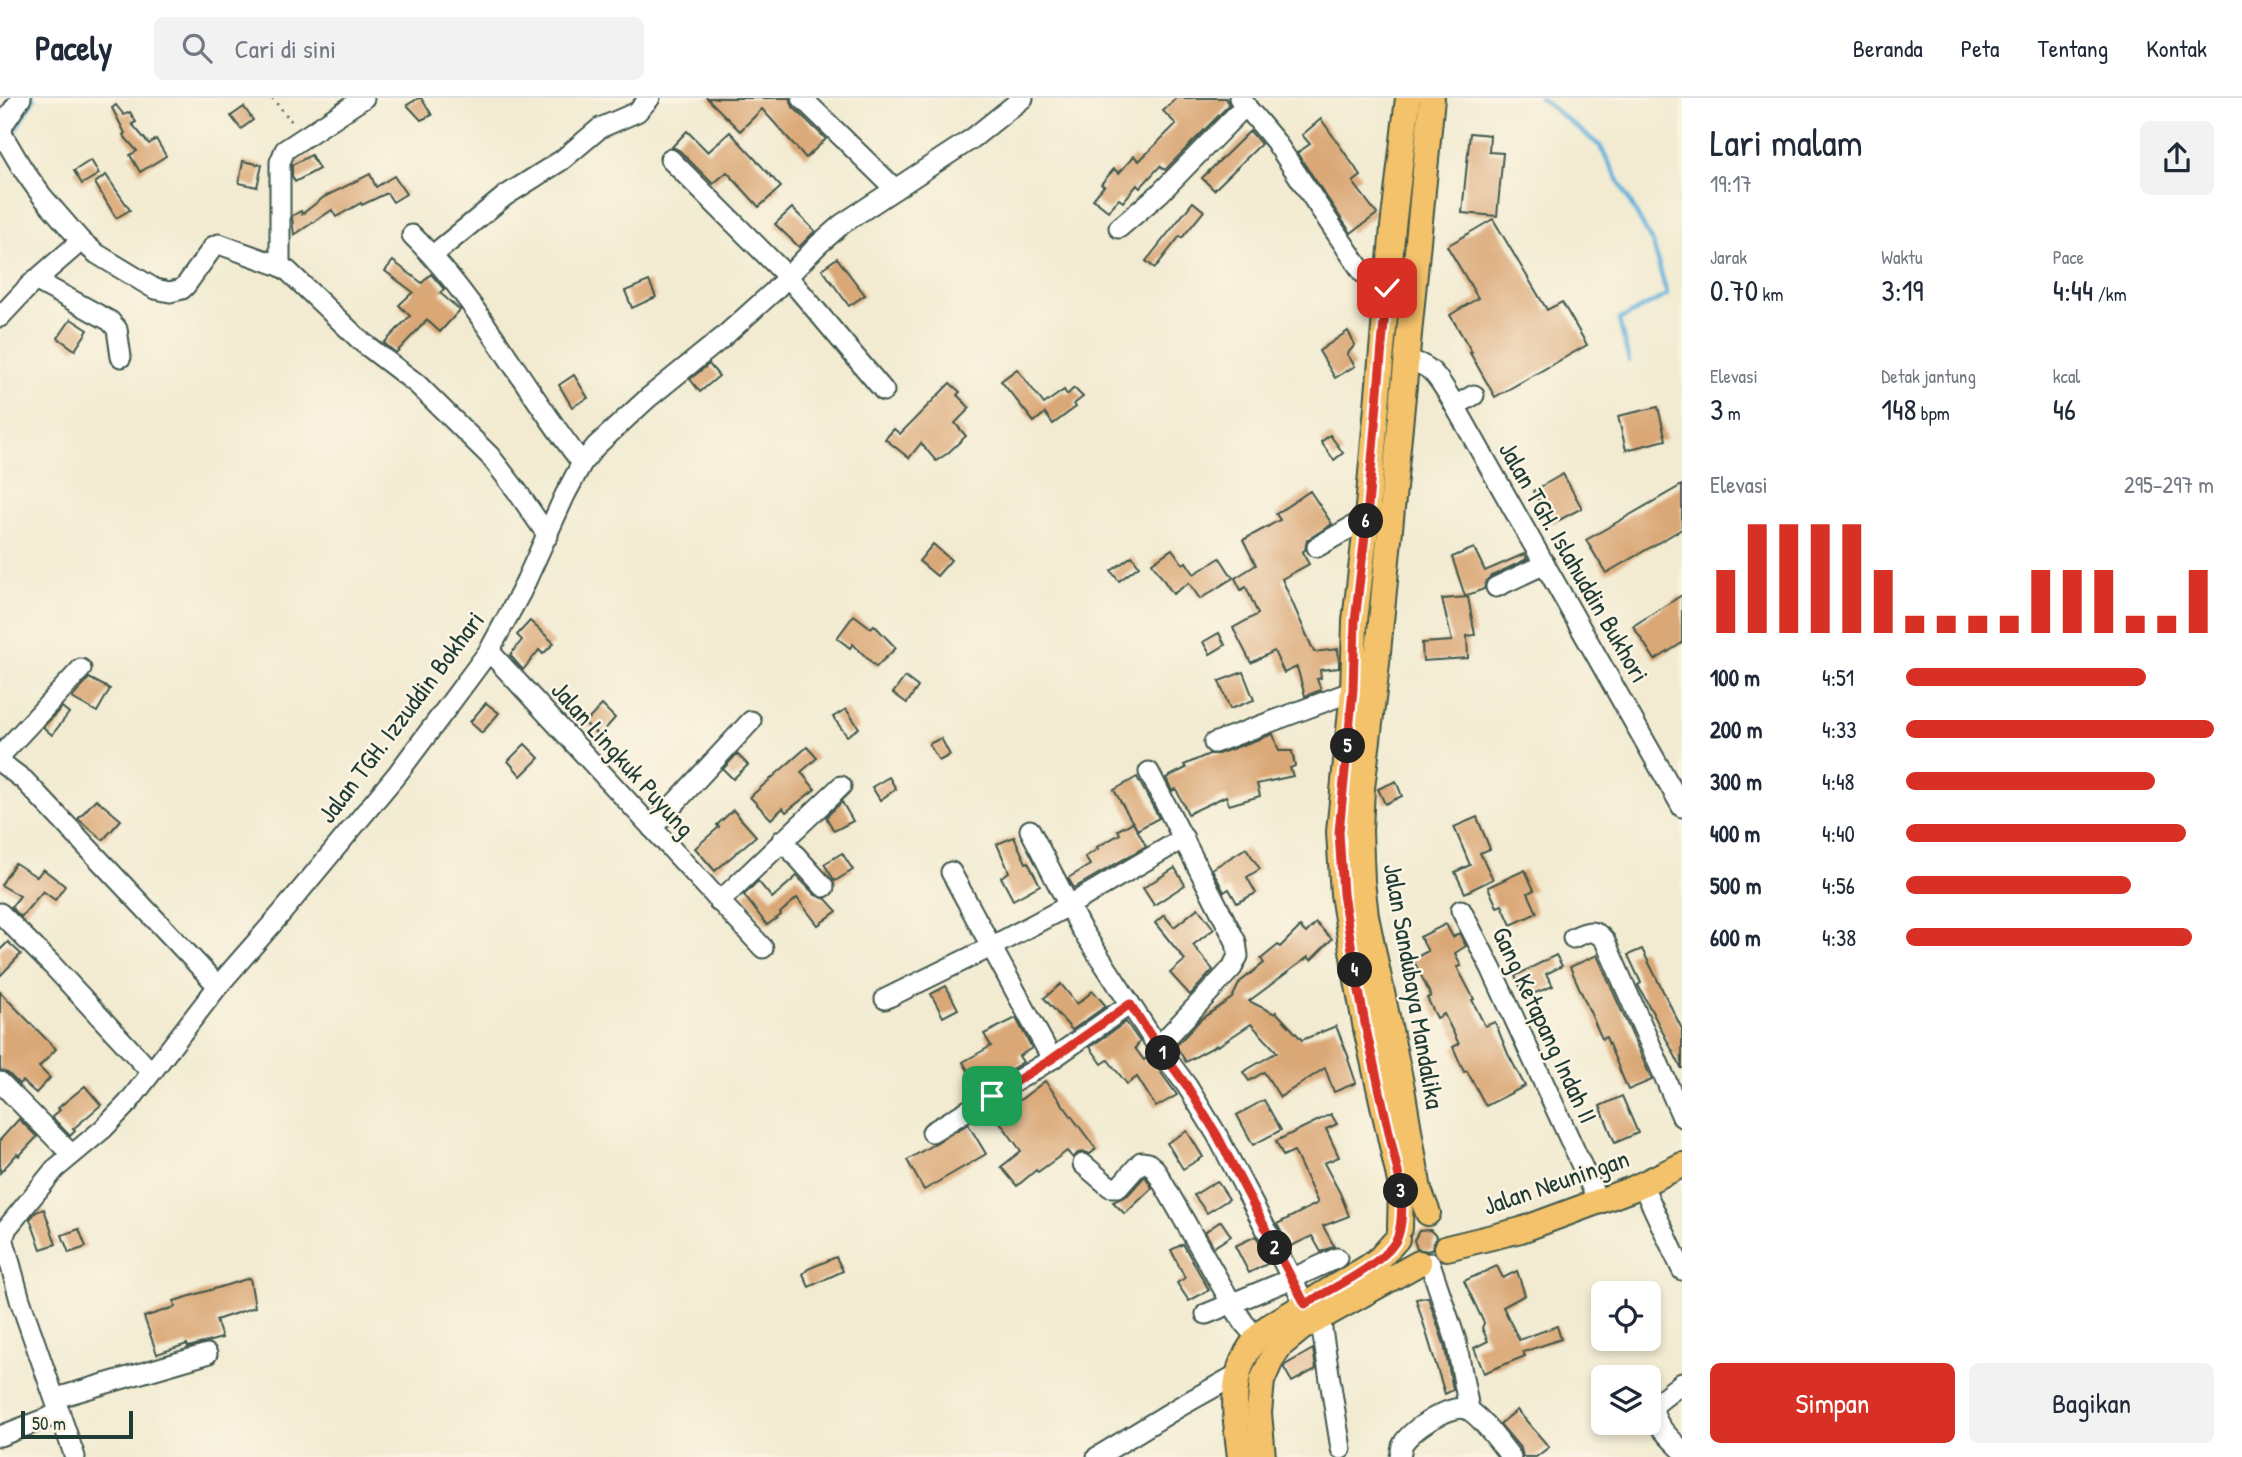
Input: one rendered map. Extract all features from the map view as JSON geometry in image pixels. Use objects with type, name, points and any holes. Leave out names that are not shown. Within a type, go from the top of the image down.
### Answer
[{"type":"main road","points":[[1408,98],[1382,328],[1367,518],[1355,621],[1364,686],[1339,832],[1343,894],[1366,1029],[1401,1186],[1401,1250],[1408,1259],[1432,1258]]},
{"type":"main road","name":"Jalan Sandubaya Mandalika","points":[[1428,1213],[1419,1190],[1402,1088],[1366,916],[1360,831],[1364,686],[1406,360],[1432,98]]},
{"type":"main road","points":[[1382,328],[1408,331]]},
{"type":"main road","name":"Jalan Neuningan","points":[[1432,1258],[1521,1230],[1642,1184],[1682,1165]]},
{"type":"main road","points":[[1240,1457],[1235,1411],[1236,1375],[1256,1337],[1268,1327],[1313,1311],[1432,1258],[1450,1237],[1447,1226],[1439,1217],[1417,1213],[1407,1218],[1380,1258],[1313,1311],[1276,1352],[1262,1381],[1259,1413],[1263,1457]]},
{"type":"street","points":[[21,98],[3,125],[7,142],[42,195],[81,241],[97,254],[155,289],[170,292],[183,289],[214,246],[219,244],[280,266],[311,291],[362,342],[417,384],[476,442],[517,491],[548,536]]},
{"type":"street","points":[[280,266],[280,162],[285,150],[364,98]]},
{"type":"street","points":[[433,255],[505,196],[562,160],[600,128],[637,112],[650,98]]},
{"type":"street","points":[[802,98],[895,189]]},
{"type":"street","name":"Jalan TGH. Izzuddin Bokhari","points":[[75,1457],[20,1300],[2,1230],[40,1185],[71,1154],[120,1112],[218,986],[398,773],[489,651],[521,592],[565,495],[582,463],[596,446],[624,419],[722,338],[842,224],[973,138],[1023,98]]},
{"type":"street","points":[[1119,228],[1159,194],[1242,101],[1288,159],[1363,273],[1387,288]]},
{"type":"street","points":[[670,159],[788,277],[884,391]]},
{"type":"street","points":[[412,234],[433,255],[488,327],[582,463]]},
{"type":"street","points":[[0,317],[35,280],[81,241]]},
{"type":"street","points":[[35,280],[110,321],[117,328],[121,357]]},
{"type":"street","name":"Jalan TGH. Islahuddin Bukhori","points":[[1406,360],[1428,367],[1455,406],[1682,807]]},
{"type":"street","points":[[1455,406],[1475,395]]},
{"type":"street","points":[[1317,547],[1367,518]]},
{"type":"street","points":[[1496,587],[1545,564]]},
{"type":"street","name":"Jalan Lingkuk Puyung","points":[[489,651],[763,948]]},
{"type":"street","points":[[0,756],[81,669]]},
{"type":"street","points":[[1213,743],[1364,686]]},
{"type":"street","points":[[652,828],[751,722]]},
{"type":"street","points":[[0,762],[24,780],[218,986]]},
{"type":"street","points":[[1149,772],[1236,942],[1238,956],[1229,972],[1158,1047]]},
{"type":"street","points":[[719,902],[841,786]]},
{"type":"street","points":[[1030,830],[1068,906],[1217,1135],[1287,1272],[1313,1311],[1341,1449]]},
{"type":"street","points":[[885,999],[1068,906],[1184,838]]},
{"type":"street","points":[[782,841],[824,887]]},
{"type":"street","points":[[951,872],[1052,1059]]},
{"type":"street","name":"Gang Ketapang Indah II","points":[[1461,910],[1491,968],[1598,1201]]},
{"type":"street","points":[[0,913],[54,966],[151,1072]]},
{"type":"street","points":[[1573,938],[1590,931],[1598,933],[1605,941],[1682,1117]]},
{"type":"street","points":[[932,1132],[1052,1059],[1130,1004]]},
{"type":"street","points":[[0,1082],[71,1154]]},
{"type":"street","points":[[1083,1164],[1110,1187],[1115,1188],[1141,1162],[1148,1163],[1155,1169],[1244,1323],[1256,1337]]},
{"type":"street","points":[[1642,1184],[1682,1270]]},
{"type":"street","points":[[1206,1314],[1228,1295],[1287,1272],[1337,1258]]},
{"type":"street","points":[[1432,1258],[1456,1341],[1469,1409],[1511,1457]]},
{"type":"street","points":[[0,1436],[58,1406],[207,1354]]},
{"type":"street","points":[[1097,1457],[1236,1375]]},
{"type":"street","points":[[1675,1453],[1654,1418],[1653,1409],[1658,1400],[1682,1383]]},
{"type":"street","points":[[1401,1457],[1403,1445],[1414,1431],[1446,1411],[1469,1409]]},
{"type":"path","points":[[272,98],[304,136]]},
{"type":"building","points":[[419,98],[432,115],[421,120],[407,105]]},
{"type":"building","points":[[707,98],[790,98],[793,107],[826,139],[806,158],[762,109],[740,131]]},
{"type":"building","points":[[1176,98],[1226,98],[1229,105],[1165,170],[1160,166],[1140,188],[1137,185],[1123,202],[1119,199],[1108,211],[1093,199],[1104,186],[1101,184],[1114,169],[1119,173],[1134,156],[1139,161],[1176,124],[1163,111]]},
{"type":"building","points":[[116,105],[124,115],[130,112],[136,122],[132,124],[149,144],[156,139],[166,156],[140,172],[130,155],[137,151],[123,135],[125,133],[112,108]]},
{"type":"building","points":[[244,107],[253,120],[241,129],[231,116]]},
{"type":"building","points":[[1321,119],[1361,176],[1353,182],[1377,214],[1351,233],[1297,153],[1310,144],[1302,135]]},
{"type":"building","points":[[687,131],[708,152],[730,132],[781,187],[759,207],[727,172],[713,184],[679,150],[672,147]]},
{"type":"building","points":[[1250,131],[1261,144],[1214,190],[1202,178]]},
{"type":"building","points":[[1470,133],[1490,135],[1489,152],[1503,153],[1497,216],[1462,213]]},
{"type":"building","points":[[311,155],[319,169],[295,182],[292,165]]},
{"type":"building","points":[[91,160],[99,174],[82,184],[74,171]]},
{"type":"building","points":[[243,161],[262,165],[257,187],[239,183]]},
{"type":"building","points":[[370,174],[376,187],[394,176],[406,194],[393,202],[387,193],[336,217],[332,210],[294,235],[292,216],[301,211],[302,214],[324,197]]},
{"type":"building","points":[[106,175],[130,210],[116,218],[95,183]]},
{"type":"building","points":[[1193,202],[1204,211],[1155,268],[1146,261]]},
{"type":"building","points":[[792,208],[815,231],[799,247],[775,224]]},
{"type":"building","points":[[1493,219],[1547,310],[1562,302],[1587,345],[1495,397],[1450,315],[1478,298],[1447,246]]},
{"type":"building","points":[[837,258],[865,295],[849,306],[822,269]]},
{"type":"building","points":[[393,261],[422,283],[431,274],[444,289],[440,293],[460,310],[440,332],[427,320],[396,353],[384,343],[410,316],[399,305],[413,292],[385,271]]},
{"type":"building","points":[[649,281],[656,297],[632,308],[625,291]]},
{"type":"building","points":[[71,319],[88,330],[75,350],[58,338]]},
{"type":"building","points":[[1348,331],[1355,345],[1347,354],[1355,366],[1335,378],[1319,351]]},
{"type":"building","points":[[709,364],[719,376],[700,392],[690,379]]},
{"type":"building","points":[[1017,369],[1044,404],[1064,390],[1067,395],[1074,388],[1083,397],[1074,404],[1076,407],[1053,424],[1045,413],[1034,422],[1001,381]]},
{"type":"building","points":[[574,375],[588,398],[572,407],[559,385]]},
{"type":"building","points":[[950,383],[960,392],[957,395],[970,408],[955,423],[966,436],[948,453],[936,461],[921,443],[909,458],[885,439],[894,429],[900,434]]},
{"type":"building","points":[[1658,407],[1666,440],[1626,450],[1618,416]]},
{"type":"building","points":[[1330,435],[1343,453],[1334,460],[1321,442]]},
{"type":"building","points":[[1563,474],[1582,508],[1552,524],[1533,491]]},
{"type":"building","points":[[1682,485],[1682,529],[1606,573],[1586,540]]},
{"type":"building","points":[[1310,491],[1332,524],[1307,540],[1302,552],[1309,564],[1282,579],[1314,652],[1338,649],[1339,668],[1320,670],[1321,678],[1317,679],[1321,690],[1305,696],[1297,667],[1284,673],[1274,651],[1251,663],[1233,628],[1258,614],[1246,587],[1241,590],[1235,578],[1256,565],[1243,540],[1280,520],[1276,514]]},
{"type":"building","points":[[933,544],[951,560],[937,576],[919,561]]},
{"type":"building","points":[[1474,548],[1485,571],[1524,554],[1527,559],[1491,576],[1484,589],[1465,596],[1452,557]]},
{"type":"building","points":[[1172,549],[1194,574],[1220,558],[1233,578],[1200,599],[1189,583],[1173,594],[1152,563]]},
{"type":"building","points":[[1132,556],[1139,566],[1119,581],[1111,571]]},
{"type":"building","points":[[1682,595],[1682,643],[1655,660],[1633,626]]},
{"type":"building","points":[[1468,597],[1475,635],[1467,636],[1468,658],[1423,661],[1422,643],[1452,641],[1442,599]]},
{"type":"building","points":[[854,615],[871,628],[874,625],[896,648],[876,667],[853,644],[850,648],[837,638]]},
{"type":"building","points":[[530,621],[554,643],[543,654],[539,650],[523,670],[510,655],[522,640],[517,635]]},
{"type":"building","points":[[1219,633],[1225,645],[1210,654],[1203,642]]},
{"type":"building","points":[[1243,672],[1254,700],[1230,709],[1219,681]]},
{"type":"building","points":[[905,677],[918,687],[907,703],[893,693]]},
{"type":"building","points":[[89,678],[110,689],[97,712],[72,698]]},
{"type":"building","points":[[486,703],[499,713],[482,733],[470,722]]},
{"type":"building","points":[[602,705],[615,718],[599,736],[585,723]]},
{"type":"building","points":[[62,707],[69,713],[52,735],[43,727]]},
{"type":"building","points":[[846,709],[859,728],[847,736],[833,717]]},
{"type":"building","points":[[1273,734],[1279,751],[1292,751],[1295,766],[1290,768],[1293,776],[1257,784],[1260,796],[1229,805],[1226,796],[1188,814],[1176,789],[1172,791],[1166,778],[1186,768],[1184,765],[1209,754],[1218,754]]},
{"type":"building","points":[[941,738],[950,755],[939,761],[929,744]]},
{"type":"building","points":[[525,744],[539,758],[521,776],[508,761]]},
{"type":"building","points":[[807,747],[817,758],[801,772],[815,789],[786,812],[783,808],[771,819],[750,797]]},
{"type":"building","points":[[737,754],[748,765],[733,779],[723,769]]},
{"type":"building","points":[[889,777],[896,789],[880,800],[872,787]]},
{"type":"building","points":[[1137,777],[1159,818],[1137,830],[1114,790]]},
{"type":"building","points":[[1396,781],[1402,796],[1385,804],[1378,789]]},
{"type":"building","points":[[96,799],[121,820],[103,840],[78,819]]},
{"type":"building","points":[[842,802],[853,821],[834,831],[826,817]]},
{"type":"building","points":[[733,810],[756,836],[715,871],[695,848],[719,827],[717,825]]},
{"type":"building","points":[[1477,817],[1490,849],[1480,853],[1493,879],[1465,893],[1455,872],[1470,865],[1454,827]]},
{"type":"building","points":[[1133,822],[1146,846],[1074,888],[1068,878],[1090,865],[1085,857],[1120,834],[1118,830]]},
{"type":"building","points":[[1014,837],[1040,885],[1013,900],[1001,877],[1009,872],[997,844]]},
{"type":"building","points":[[1246,848],[1260,869],[1247,877],[1256,893],[1237,903],[1229,889],[1224,892],[1212,869]]},
{"type":"building","points":[[842,853],[853,870],[835,881],[824,864]]},
{"type":"building","points":[[15,863],[37,877],[43,869],[65,886],[55,900],[43,891],[21,917],[11,907],[20,896],[1,885]]},
{"type":"building","points":[[1175,868],[1185,885],[1154,905],[1143,888]]},
{"type":"building","points":[[1525,870],[1534,890],[1528,893],[1537,913],[1511,925],[1502,905],[1497,907],[1488,887]]},
{"type":"building","points":[[797,876],[815,895],[826,899],[837,911],[818,925],[797,898],[767,925],[744,895],[758,881],[772,898]]},
{"type":"building","points":[[1198,908],[1214,929],[1193,945],[1213,970],[1190,995],[1170,973],[1185,960],[1155,923],[1164,915],[1174,927]]},
{"type":"building","points":[[1316,923],[1332,939],[1311,960],[1308,957],[1249,1001],[1275,1014],[1276,1012],[1302,1040],[1336,1026],[1356,1083],[1334,1092],[1325,1068],[1280,1097],[1264,1072],[1249,1081],[1243,1072],[1277,1052],[1251,1024],[1218,1046],[1186,1062],[1176,1046],[1200,1020],[1232,998],[1240,982],[1264,963],[1261,959],[1278,945],[1280,947],[1300,927],[1306,933]]},
{"type":"building","points":[[1446,924],[1453,937],[1459,933],[1466,946],[1455,953],[1461,966],[1457,967],[1474,999],[1472,1000],[1485,1026],[1495,1022],[1525,1086],[1486,1106],[1467,1071],[1464,1072],[1453,1047],[1459,1044],[1444,1014],[1437,1018],[1427,998],[1431,996],[1413,959],[1428,951],[1420,937]]},
{"type":"building","points":[[8,942],[21,954],[0,976],[0,950]]},
{"type":"building","points":[[1642,949],[1682,1029],[1682,1069],[1638,985],[1641,983],[1628,955]]},
{"type":"building","points":[[1556,955],[1562,966],[1546,974],[1553,986],[1525,997],[1515,976]]},
{"type":"building","points":[[1597,955],[1652,1080],[1628,1090],[1606,1037],[1602,1039],[1570,967]]},
{"type":"building","points":[[1061,984],[1077,1004],[1093,991],[1106,1006],[1072,1030],[1044,998]]},
{"type":"building","points":[[946,986],[958,1009],[943,1017],[931,994]]},
{"type":"building","points":[[0,992],[56,1049],[39,1067],[50,1078],[36,1093],[22,1081],[19,1084],[8,1073],[0,1070]]},
{"type":"building","points":[[1016,1018],[1032,1048],[1019,1056],[1023,1062],[979,1089],[963,1062],[991,1046],[984,1034]]},
{"type":"building","points":[[1126,1022],[1140,1042],[1135,1048],[1144,1060],[1149,1056],[1177,1095],[1156,1107],[1137,1077],[1127,1084],[1108,1060],[1102,1064],[1090,1047]]},
{"type":"building","points":[[1045,1081],[1096,1149],[1090,1154],[1078,1153],[1073,1158],[1067,1151],[1038,1172],[1036,1170],[1017,1186],[1001,1167],[1021,1151],[995,1115]]},
{"type":"building","points":[[85,1086],[101,1105],[73,1129],[75,1131],[70,1136],[52,1117],[60,1110],[58,1108]]},
{"type":"building","points":[[1622,1096],[1638,1133],[1615,1143],[1600,1106]]},
{"type":"building","points":[[1264,1100],[1281,1130],[1253,1145],[1237,1115]]},
{"type":"building","points":[[1331,1114],[1337,1124],[1326,1129],[1339,1157],[1324,1163],[1349,1216],[1323,1226],[1334,1246],[1321,1252],[1312,1236],[1289,1247],[1277,1224],[1318,1203],[1294,1151],[1283,1156],[1276,1141]]},
{"type":"building","points":[[19,1119],[37,1137],[0,1173],[0,1140]]},
{"type":"building","points":[[968,1124],[986,1154],[924,1190],[907,1160]]},
{"type":"building","points":[[1187,1131],[1203,1157],[1183,1169],[1167,1143]]},
{"type":"building","points":[[1145,1176],[1152,1188],[1125,1214],[1113,1202],[1128,1195]]},
{"type":"building","points":[[1217,1181],[1229,1199],[1207,1213],[1194,1195]]},
{"type":"building","points":[[44,1209],[56,1244],[41,1249],[30,1219],[36,1212]]},
{"type":"building","points":[[1221,1221],[1231,1236],[1214,1247],[1205,1232]]},
{"type":"building","points":[[79,1229],[86,1247],[69,1253],[62,1235]]},
{"type":"building","points":[[1430,1230],[1437,1237],[1432,1249],[1417,1249],[1414,1240],[1419,1231]]},
{"type":"building","points":[[1256,1236],[1269,1263],[1249,1273],[1235,1246]]},
{"type":"building","points":[[1183,1244],[1209,1290],[1189,1301],[1177,1283],[1185,1278],[1171,1250]]},
{"type":"building","points":[[836,1257],[843,1271],[809,1287],[803,1274],[808,1269]]},
{"type":"building","points":[[1497,1266],[1503,1278],[1517,1271],[1525,1295],[1503,1307],[1519,1340],[1557,1326],[1561,1339],[1523,1352],[1525,1356],[1484,1373],[1474,1348],[1488,1341],[1482,1328],[1484,1323],[1464,1281]]},
{"type":"building","points":[[250,1278],[255,1307],[216,1320],[222,1338],[188,1347],[187,1344],[157,1354],[144,1317],[175,1307],[174,1301]]},
{"type":"building","points":[[1428,1297],[1444,1344],[1453,1390],[1445,1394],[1416,1299]]},
{"type":"building","points":[[1313,1349],[1316,1369],[1292,1382],[1285,1365]]},
{"type":"building","points":[[1517,1410],[1549,1447],[1536,1457],[1523,1457],[1521,1449],[1500,1424]]},
{"type":"waterway","points":[[10,133],[17,128],[34,98]]},
{"type":"waterway","points":[[1540,98],[1600,146],[1653,244],[1667,295],[1619,320],[1629,361]]},
{"type":"route","points":[[992,1096],[1052,1059],[1130,1004],[1187,1086],[1217,1135],[1305,1304],[1368,1267],[1398,1239],[1402,1208],[1401,1186],[1355,969],[1343,894],[1339,832],[1353,690],[1355,621],[1387,288]]}]
